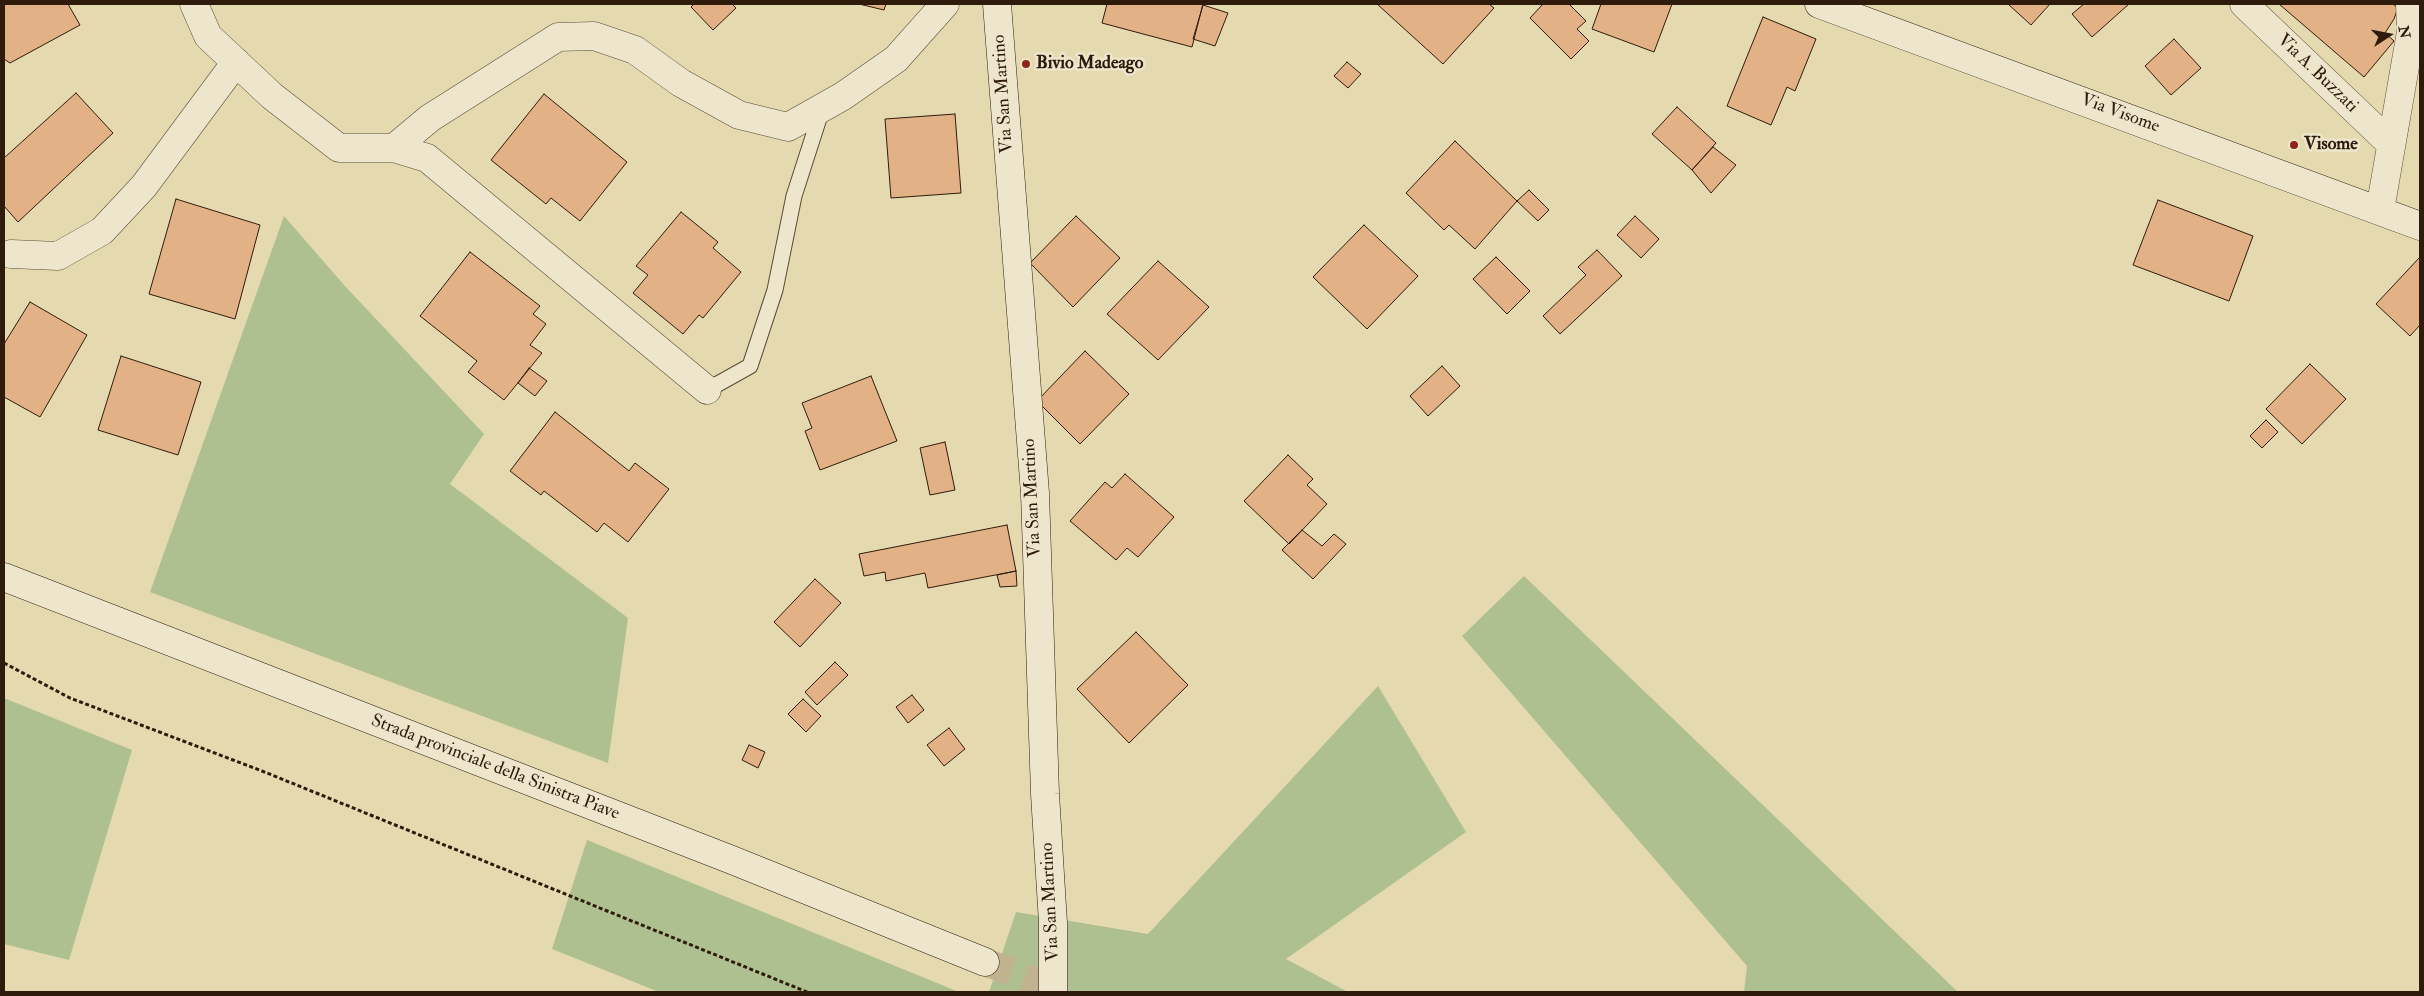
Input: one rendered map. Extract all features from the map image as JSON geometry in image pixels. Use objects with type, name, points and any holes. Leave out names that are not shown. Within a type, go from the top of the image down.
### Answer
[{"type":"street","points":[[194,4],[208,36],[272,96],[339,148],[394,148],[427,158],[707,390]]},
{"type":"street","points":[[394,148],[430,118],[558,37],[594,36],[635,50],[681,84],[740,115],[788,127],[844,96],[896,59],[945,4]]},
{"type":"street","name":"Via San Martino","points":[[997,4],[1035,493],[1045,794],[1053,923],[1053,992]]},
{"type":"street","name":"Via Visome","points":[[1819,4],[2420,226]]},
{"type":"street","name":"Via A. Buzzati","points":[[2244,4],[2390,143]]},
{"type":"street","points":[[2380,210],[2390,143],[2411,32],[2410,4]]},
{"type":"street","points":[[11,254],[58,256],[102,231],[144,186],[236,62]]},
{"type":"street","name":"Strada provinciale della Sinistra Piave","points":[[4,577],[723,857],[985,962]]},
{"type":"lane","points":[[707,390],[750,366],[775,290],[794,196],[822,108]]},
{"type":"path","points":[[4,663],[70,698],[262,771],[806,992]]},
{"type":"green space","points":[[284,216],[344,285],[484,434],[450,484],[628,618],[608,763],[150,592]]},
{"type":"green space","points":[[1524,576],[1958,992],[1744,992],[1747,966],[1462,636]]},
{"type":"green space","points":[[1378,686],[1466,832],[1286,959],[1348,992],[989,992],[1016,912],[1148,934]]},
{"type":"green space","points":[[4,698],[132,750],[69,960],[4,944]]},
{"type":"green space","points":[[587,840],[959,992],[659,992],[552,949]]},
{"type":"building","points":[[4,4],[68,4],[80,25],[10,63],[4,59]]},
{"type":"building","points":[[694,4],[732,4],[736,8],[713,30],[691,7]]},
{"type":"building","points":[[859,4],[886,4],[884,10]]},
{"type":"building","points":[[1107,4],[1203,4],[1192,47],[1102,23]]},
{"type":"building","points":[[1377,4],[1489,4],[1494,8],[1443,64]]},
{"type":"building","points":[[1543,4],[1569,4],[1586,21],[1577,29],[1589,41],[1571,59],[1530,18]]},
{"type":"building","points":[[1601,4],[1672,4],[1654,52],[1592,29]]},
{"type":"building","points":[[2008,4],[2050,4],[2031,25]]},
{"type":"building","points":[[2084,4],[2129,4],[2092,37],[2072,14]]},
{"type":"building","points":[[2279,4],[2393,4],[2398,8],[2394,19],[2385,33],[2394,41],[2364,77]]},
{"type":"building","points":[[1203,5],[1228,13],[1215,46],[1193,39]]},
{"type":"building","points":[[1763,17],[1816,39],[1795,91],[1787,87],[1771,125],[1727,106]]},
{"type":"building","points":[[2174,39],[2201,68],[2171,95],[2145,66]]},
{"type":"building","points":[[1347,62],[1361,74],[1348,88],[1334,76]]},
{"type":"building","points":[[76,93],[113,133],[18,222],[4,206],[4,158]]},
{"type":"building","points":[[544,94],[627,162],[580,221],[551,198],[546,204],[491,160]]},
{"type":"building","points":[[1677,107],[1716,143],[1692,170],[1652,134]]},
{"type":"building","points":[[955,114],[961,193],[891,198],[885,119]]},
{"type":"building","points":[[1455,141],[1517,201],[1475,249],[1449,225],[1444,230],[1406,193]]},
{"type":"building","points":[[1713,147],[1736,165],[1711,193],[1692,170]]},
{"type":"building","points":[[1529,190],[1549,210],[1538,221],[1517,201]]},
{"type":"building","points":[[176,199],[260,225],[235,319],[149,294]]},
{"type":"building","points":[[2158,200],[2253,236],[2229,301],[2133,265]]},
{"type":"building","points":[[681,212],[718,242],[713,248],[741,272],[703,318],[699,315],[683,334],[633,293],[648,275],[636,266]]},
{"type":"building","points":[[1076,216],[1120,258],[1073,307],[1030,263]]},
{"type":"building","points":[[1635,216],[1659,239],[1641,258],[1617,235]]},
{"type":"building","points":[[1364,225],[1418,276],[1367,329],[1313,277]]},
{"type":"building","points":[[1597,250],[1622,276],[1560,334],[1543,316],[1586,275],[1578,267]]},
{"type":"building","points":[[470,252],[540,306],[533,314],[546,324],[530,345],[542,353],[504,400],[468,372],[477,361],[420,316]]},
{"type":"building","points":[[1496,257],[1530,291],[1507,314],[1473,279]]},
{"type":"building","points":[[2420,257],[2420,325],[2410,336],[2376,304]]},
{"type":"building","points":[[1158,261],[1209,307],[1158,360],[1107,314]]},
{"type":"building","points":[[30,302],[87,335],[40,417],[4,397],[4,344]]},
{"type":"building","points":[[1085,351],[1129,394],[1080,444],[1037,401]]},
{"type":"building","points":[[121,356],[201,382],[178,455],[98,430]]},
{"type":"building","points":[[2310,364],[2346,399],[2302,444],[2266,409]]},
{"type":"building","points":[[1442,366],[1460,386],[1428,416],[1410,396]]},
{"type":"building","points":[[529,368],[547,381],[535,396],[518,383]]},
{"type":"building","points":[[871,376],[897,441],[820,470],[805,431],[812,428],[802,403]]},
{"type":"building","points":[[555,412],[629,471],[635,463],[669,489],[628,542],[604,523],[597,532],[544,491],[541,495],[510,471]]},
{"type":"building","points":[[2266,420],[2278,432],[2262,448],[2250,436]]},
{"type":"building","points":[[945,442],[955,490],[930,495],[920,448]]},
{"type":"building","points":[[1288,455],[1313,479],[1307,485],[1327,504],[1289,544],[1244,501]]},
{"type":"building","points":[[1125,474],[1174,517],[1138,557],[1127,548],[1116,560],[1070,521],[1105,482],[1112,488]]},
{"type":"building","points":[[1007,525],[1016,571],[928,588],[925,573],[886,581],[885,572],[864,576],[859,554]]},
{"type":"building","points":[[1302,530],[1322,546],[1334,534],[1346,544],[1313,579],[1282,550]]},
{"type":"building","points":[[1016,571],[1017,586],[1000,587],[997,575]]},
{"type":"building","points":[[815,579],[841,603],[800,647],[774,622]]},
{"type":"building","points":[[1136,632],[1188,685],[1129,743],[1077,689]]},
{"type":"building","points":[[835,662],[848,675],[817,705],[805,692]]},
{"type":"building","points":[[912,695],[924,710],[908,723],[896,707]]},
{"type":"building","points":[[803,699],[821,716],[806,732],[788,714]]},
{"type":"building","points":[[949,728],[965,749],[944,766],[927,745]]},
{"type":"building","points":[[749,745],[765,752],[758,768],[742,760]]},
{"type":"tunnel","points":[[985,962],[1065,992]]},
{"type":"place","name":"Bivio Madeago","points":[[1026,64]]},
{"type":"place","name":"Visome","points":[[2294,145]]}]
